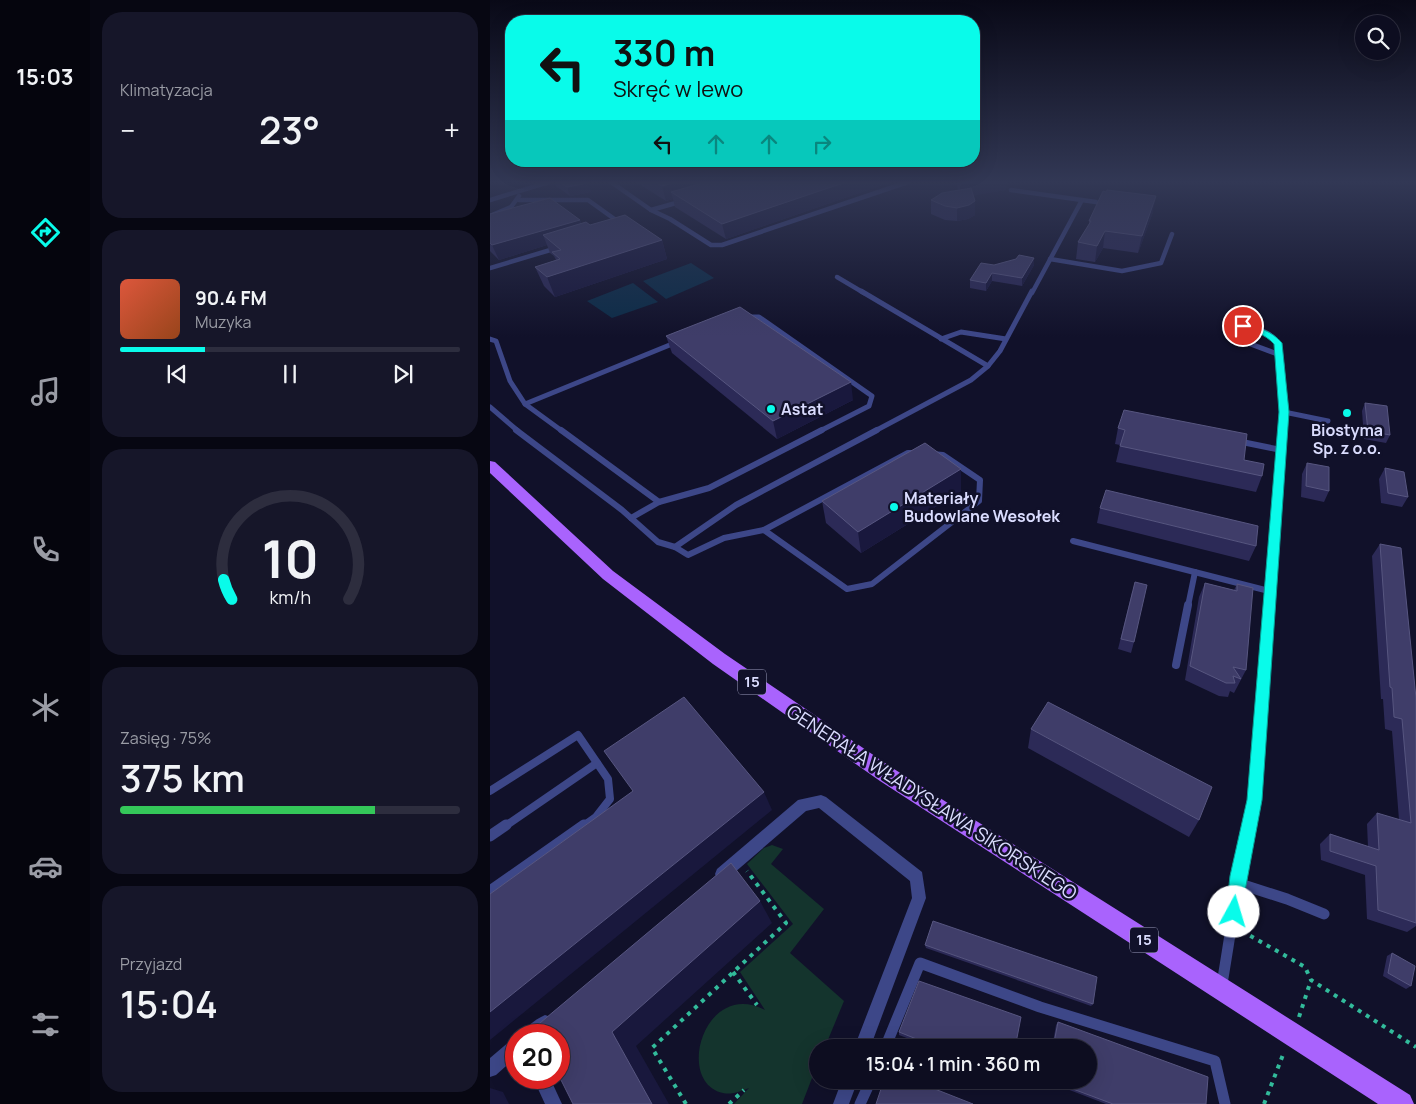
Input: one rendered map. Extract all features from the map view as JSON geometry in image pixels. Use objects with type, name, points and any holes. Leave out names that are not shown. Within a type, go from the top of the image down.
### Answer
[{"type":"main road","name":"GENERAŁA WŁADYSŁAWA SIKORSKIEGO","points":[[490,465],[608,575],[719,660],[887,775],[1401,1104]]},
{"type":"street","points":[[708,885],[804,805],[821,801],[917,877],[919,898],[865,1039]]},
{"type":"street","points":[[543,1024],[552,1016]]},
{"type":"street","points":[[490,1069],[505,1056]]},
{"type":"street","points":[[546,1089],[554,1104]]},
{"type":"street","points":[[841,1104],[847,1089]]},
{"type":"lane","points":[[692,234],[710,245],[722,245],[756,234]]},
{"type":"lane","points":[[675,547],[736,506],[971,380],[988,366],[1006,339],[1064,234]]},
{"type":"lane","points":[[1050,259],[1122,271],[1161,263],[1172,234]]},
{"type":"lane","points":[[490,268],[564,246]]},
{"type":"lane","points":[[837,277],[988,366]]},
{"type":"lane","points":[[632,518],[659,502],[709,488],[869,406],[872,396],[759,317],[737,318]]},
{"type":"lane","points":[[1221,989],[1232,927],[1237,883],[1254,800],[1284,412],[1280,354],[1278,343],[1271,336],[1256,329],[1243,326],[1233,327],[1232,336],[1238,341],[1269,348],[1280,354]]},
{"type":"lane","points":[[941,339],[961,332],[1006,339]]},
{"type":"lane","points":[[490,339],[496,341],[510,381],[525,404],[659,502]]},
{"type":"lane","points":[[525,404],[684,339]]},
{"type":"lane","points":[[490,407],[515,429],[632,518],[658,542],[675,547],[688,555],[706,544],[738,532],[764,530],[908,453],[943,454],[980,480],[980,501],[872,584],[855,588],[847,589],[764,530]]},
{"type":"lane","points":[[1284,412],[1328,421]]},
{"type":"lane","points":[[1232,440],[1281,450]]},
{"type":"lane","points":[[1073,541],[1270,591]]},
{"type":"lane","points":[[1176,665],[1195,572]]},
{"type":"lane","points":[[490,791],[578,735],[608,780],[610,799],[596,817],[490,891]]},
{"type":"lane","points":[[490,836],[597,763]]},
{"type":"lane","points":[[1237,883],[1288,899],[1324,914]]},
{"type":"lane","points":[[889,1039],[920,963],[1040,1007],[1215,1061],[1225,1104]]},
{"type":"lane","points":[[860,1104],[867,1089]]},
{"type":"path","points":[[686,1104],[652,1048],[786,923],[738,860]]},
{"type":"path","points":[[1232,927],[1249,934],[1305,967],[1311,980],[1416,1047]]},
{"type":"path","points":[[733,972],[757,1004]]},
{"type":"path","points":[[1264,1104],[1291,1034],[1300,1016],[1311,980]]},
{"type":"path","points":[[729,1104],[744,1090]]},
{"type":"green space","points":[[772,845],[783,849],[771,864],[824,909],[790,953],[844,1001],[828,1039],[809,1039],[809,1086],[802,1104],[734,1104],[749,1088],[723,1093],[708,1085],[700,1071],[699,1053],[703,1035],[712,1019],[726,1008],[744,1004],[765,1010],[740,972],[793,924],[747,864],[764,848]]},
{"type":"water","points":[[691,263],[714,278],[666,299],[643,281]]},
{"type":"water","points":[[633,283],[658,302],[612,318],[587,301]]},
{"type":"building","points":[[490,234],[532,234],[492,245],[490,243]]},
{"type":"building","points":[[652,234],[662,240],[547,277],[535,267],[560,259],[552,252],[561,250],[543,235]]},
{"type":"building","points":[[1083,234],[1104,234],[1097,246],[1078,242]]},
{"type":"building","points":[[1124,234],[1143,234],[1142,236]]},
{"type":"building","points":[[1019,255],[1034,258],[1022,278],[992,273],[986,283],[970,280],[981,263],[994,265],[1016,259]]},
{"type":"building","points":[[740,307],[851,382],[773,421],[666,336]]},
{"type":"building","points":[[1365,403],[1387,406],[1390,435],[1368,431]]},
{"type":"building","points":[[1124,410],[1247,434],[1244,460],[1264,464],[1262,476],[1120,446],[1125,430],[1118,428]]},
{"type":"building","points":[[925,443],[961,469],[858,532],[822,501]]},
{"type":"building","points":[[1307,463],[1329,467],[1329,491],[1306,486]]},
{"type":"building","points":[[1385,468],[1404,472],[1408,497],[1388,493]]},
{"type":"building","points":[[1106,490],[1258,526],[1256,546],[1100,508]]},
{"type":"building","points":[[1380,544],[1401,548],[1416,698],[1416,923],[1378,910],[1376,866],[1330,851],[1330,834],[1379,850],[1377,813],[1411,823],[1402,719],[1394,717],[1392,688],[1390,687]]},
{"type":"building","points":[[1135,582],[1147,585],[1134,642],[1121,639]]},
{"type":"building","points":[[1205,583],[1237,591],[1237,584],[1253,588],[1246,670],[1233,667],[1241,679],[1233,676],[1235,683],[1226,683],[1190,666]]},
{"type":"building","points":[[684,697],[764,792],[490,1012],[490,894],[633,791],[604,751]]},
{"type":"building","points":[[1048,702],[1212,787],[1199,820],[1031,729]]},
{"type":"building","points":[[731,863],[760,901],[612,1032],[652,1104],[573,1104],[566,1089],[570,1089],[570,1024],[539,1024]]},
{"type":"building","points":[[933,921],[1097,977],[1093,1004],[925,945]]},
{"type":"building","points":[[1392,953],[1415,966],[1411,986],[1388,973]]},
{"type":"building","points":[[919,981],[1021,1017],[1017,1039],[916,1039],[899,1032]]},
{"type":"building","points":[[1058,1022],[1208,1077],[1206,1104],[1113,1104],[1073,1089],[1097,1089],[1097,1039],[1055,1039]]},
{"type":"building","points":[[881,1089],[935,1089],[973,1104],[876,1104]]},
{"type":"place","name":"Astat","points":[[771,409]]},
{"type":"place","name":"Biostyma Sp. z o.o.","points":[[1347,413]]},
{"type":"place","name":"Materiały Budowlane Wesołek","points":[[894,507]]},
{"type":"route","points":[[1234,912],[1238,876],[1254,800],[1284,412],[1278,343],[1271,336],[1256,329],[1243,326]]}]
